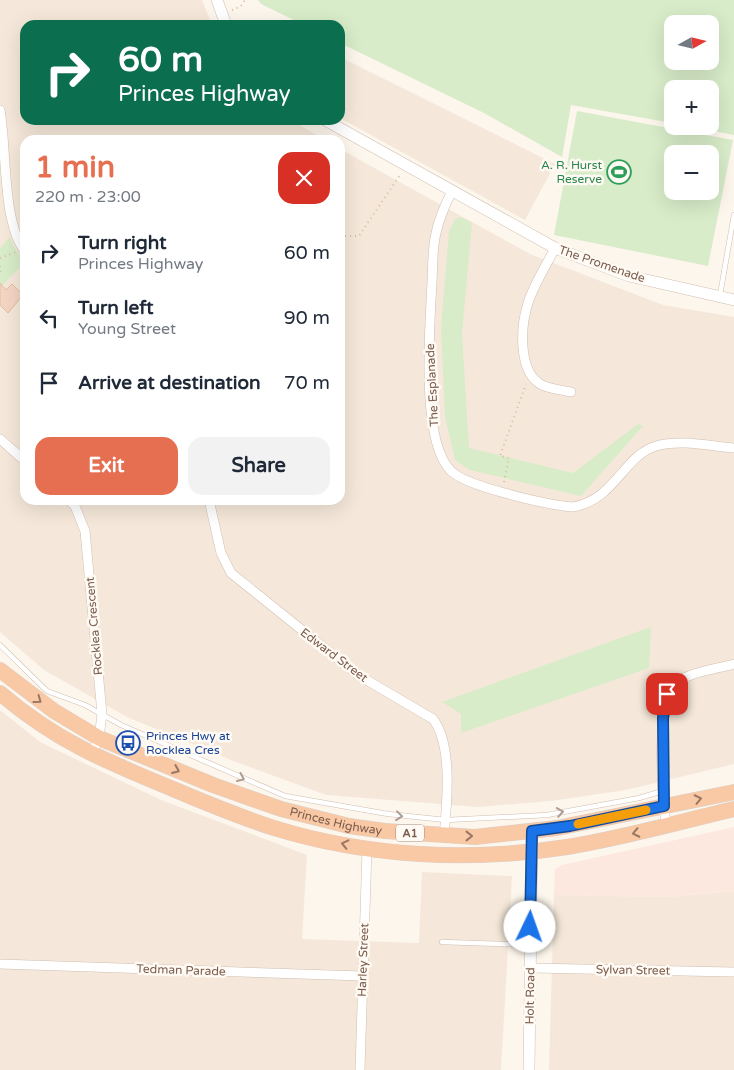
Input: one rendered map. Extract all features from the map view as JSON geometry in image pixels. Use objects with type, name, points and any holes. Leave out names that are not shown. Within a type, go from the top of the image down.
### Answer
[{"type":"highway","name":"Princes Highway","points":[[0,670],[54,711],[99,738],[213,785],[280,809],[349,826],[444,836],[475,836],[532,831],[575,825],[734,792]]},
{"type":"highway","name":"Princes Highway","points":[[0,693],[29,718],[91,755],[208,804],[275,828],[367,849],[443,855],[532,851],[567,847],[734,809]]},
{"type":"street","points":[[217,0],[224,20]]},
{"type":"street","points":[[0,110],[12,220],[20,243]]},
{"type":"street","points":[[334,125],[452,191]]},
{"type":"street","name":"The Promenade","points":[[452,191],[555,248],[629,276],[734,300]]},
{"type":"street","name":"The Esplanade","points":[[452,191],[435,235],[429,336],[432,417],[435,436],[444,464],[457,477],[502,492],[562,506],[584,505],[603,494],[638,457],[656,446],[675,444],[734,448]]},
{"type":"street","points":[[555,248],[531,294],[524,324],[525,361],[530,380],[543,386],[571,392]]},
{"type":"street","points":[[0,439],[20,457]]},
{"type":"street","name":"Rocklea Crescent","points":[[74,505],[85,531],[102,714],[99,738],[91,755]]},
{"type":"street","name":"Edward Street","points":[[210,505],[221,552],[231,573],[358,675],[433,719],[441,731],[446,748],[446,820],[444,836]]},
{"type":"street","points":[[666,826],[663,790],[663,718],[667,694],[676,683],[686,678],[734,664]]},
{"type":"street","name":"Holt Road","points":[[529,1070],[532,831]]},
{"type":"street","name":"Harley Street","points":[[360,1070],[367,849]]},
{"type":"street","name":"Tedman Parade","points":[[0,964],[362,976]]},
{"type":"street","name":"Sylvan Street","points":[[531,968],[734,972]]},
{"type":"lane","points":[[719,297],[734,215]]},
{"type":"lane","name":"Princes Highway","points":[[0,645],[47,691],[85,705],[121,725],[285,796],[371,812],[446,820],[546,815],[639,798],[663,790]]},
{"type":"lane","points":[[442,942],[530,945]]},
{"type":"path","points":[[224,20],[241,6],[245,0]]},
{"type":"path","points":[[345,236],[359,236],[407,165]]},
{"type":"path","points":[[0,258],[9,255]]},
{"type":"path","points":[[0,266],[0,276]]},
{"type":"path","points":[[502,492],[509,458],[500,456],[530,380]]},
{"type":"shaded area","points":[[0,0],[202,0],[210,20],[20,20],[20,125],[300,125],[316,135],[20,135],[20,505],[345,505],[345,152],[530,254],[663,305],[734,317],[734,764],[626,790],[551,801],[478,807],[326,795],[236,762],[127,717],[44,670],[0,632]]},
{"type":"shaded area","points":[[345,59],[555,164],[525,220],[345,121]]},
{"type":"shaded area","points":[[0,710],[40,742],[161,800],[307,855],[302,939],[419,943],[422,872],[512,876],[501,1070],[0,1070]]},
{"type":"shaded area","points":[[734,827],[734,891],[668,897],[554,895],[555,869],[562,865]]},
{"type":"shaded area","points":[[734,891],[734,1070],[549,1070],[554,895],[668,897]]},
{"type":"green space","points":[[258,0],[734,0],[734,135],[719,132],[719,80],[664,80],[664,122],[571,105],[562,157],[484,113],[345,45],[345,20],[294,20],[261,4]]},
{"type":"green space","name":"A. R. Hurst Reserve","points":[[577,111],[664,127],[664,135],[706,135],[733,140],[708,266],[554,235]]},
{"type":"green space","points":[[461,217],[472,223],[462,334],[469,448],[573,473],[638,424],[643,426],[581,496],[470,470],[455,460],[445,417],[441,328],[449,231],[455,219]]},
{"type":"green space","points":[[10,237],[20,255],[20,267],[0,288],[0,248]]},
{"type":"green space","points":[[651,627],[649,668],[461,733],[461,714],[442,702]]},
{"type":"building","points":[[0,283],[6,290],[12,284],[20,292],[20,299],[8,313],[0,305]]},
{"type":"slow traffic","points":[[578,824],[646,810]]},
{"type":"place","name":"A. R. Hurst Reserve","points":[[619,172]]},
{"type":"place","name":"Princes Hwy at Rocklea Cres","points":[[128,743]]},
{"type":"route","points":[[530,927],[533,864],[532,831],[598,821],[664,806],[662,773],[663,718],[667,694]]}]
